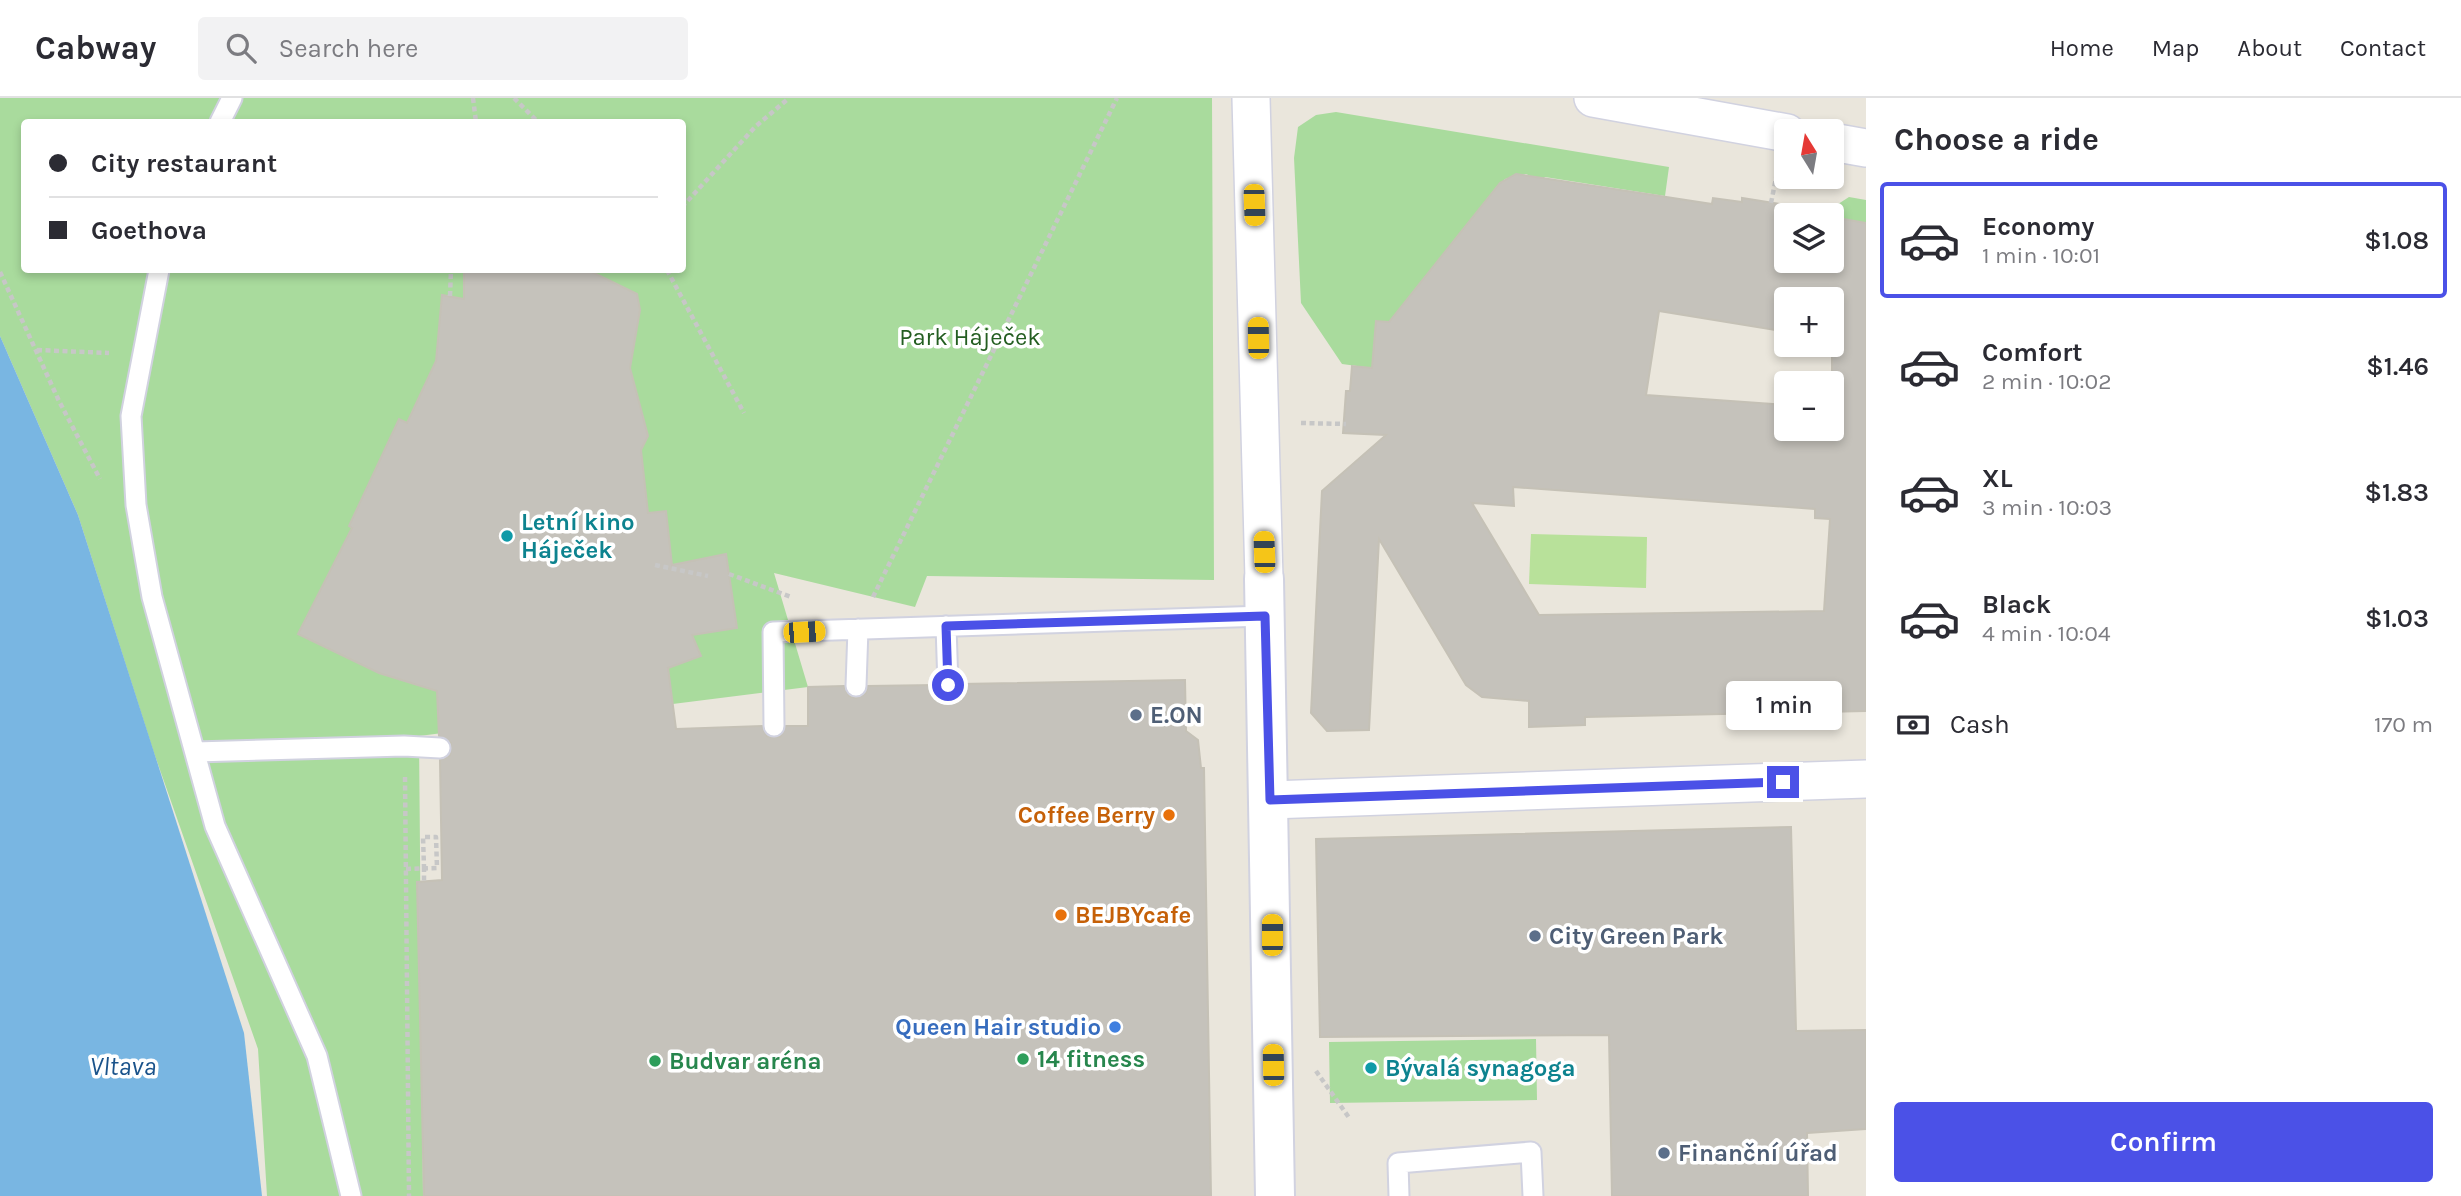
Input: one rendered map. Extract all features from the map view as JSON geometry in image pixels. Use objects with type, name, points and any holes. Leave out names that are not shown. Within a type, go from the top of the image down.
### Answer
[{"type":"street","points":[[1251,98],[1270,800],[1275,1196]]},
{"type":"street","points":[[1593,98],[1774,147]]},
{"type":"street","points":[[1844,144],[1866,148]]},
{"type":"street","points":[[1270,800],[1866,779]]},
{"type":"lane","points":[[222,119],[232,98]]},
{"type":"lane","points":[[158,273],[131,416],[136,505],[152,597],[215,826],[317,1056],[351,1196]]},
{"type":"lane","points":[[774,726],[773,632],[1265,616]]},
{"type":"lane","points":[[946,626],[948,685]]},
{"type":"lane","points":[[856,686],[858,629]]},
{"type":"lane","points":[[195,752],[404,746],[440,748]]},
{"type":"lane","points":[[1399,1196],[1398,1163],[1531,1152],[1533,1196]]},
{"type":"path","points":[[473,98],[476,119]]},
{"type":"path","points":[[514,98],[535,119]]},
{"type":"path","points":[[686,203],[755,127],[789,98]]},
{"type":"path","points":[[858,629],[1117,98]]},
{"type":"path","points":[[1771,203],[1774,189]]},
{"type":"path","points":[[0,272],[59,401],[114,504],[136,505]]},
{"type":"path","points":[[450,296],[451,273]]},
{"type":"path","points":[[669,273],[744,413]]},
{"type":"path","points":[[37,350],[143,355]]},
{"type":"path","points":[[1294,423],[1346,424]]},
{"type":"path","points":[[655,565],[708,576]]},
{"type":"path","points":[[729,574],[795,599]]},
{"type":"path","points":[[1764,712],[1765,729]]},
{"type":"path","points":[[404,746],[409,1196]]},
{"type":"path","points":[[406,869],[437,868],[436,837],[423,837],[424,867],[424,881]]},
{"type":"path","points":[[1308,1060],[1350,1118]]},
{"type":"green space","name":"Park Háječek","points":[[0,98],[1212,98],[1214,580],[927,576],[915,607],[774,573],[808,687],[419,736],[423,1196],[267,1196],[258,1049],[153,750],[78,515],[0,336]]},
{"type":"green space","points":[[1336,112],[1669,167],[1665,196],[1545,177],[1541,181],[1526,174],[1505,179],[1389,322],[1376,321],[1372,368],[1342,364],[1301,303],[1294,158],[1298,127],[1316,115]]},
{"type":"green space","points":[[1849,197],[1866,200],[1866,226],[1844,222],[1844,203],[1840,203]]},
{"type":"green space","points":[[1531,534],[1647,537],[1646,588],[1529,584]]},
{"type":"green space","points":[[1536,1039],[1537,1100],[1330,1103],[1329,1042]]},
{"type":"water","name":"Vltava","points":[[0,336],[78,515],[244,1033],[262,1196],[0,1196]]},
{"type":"building","points":[[1516,174],[1712,204],[1713,198],[1742,202],[1742,198],[1774,203],[1774,273],[1844,273],[1844,219],[1866,223],[1866,711],[1585,717],[1585,725],[1529,727],[1529,701],[1482,697],[1466,685],[1379,539],[1369,730],[1327,731],[1311,713],[1322,491],[1386,435],[1343,433],[1346,391],[1350,391],[1352,366],[1372,368],[1376,321],[1389,322],[1500,183]],"holes":[[[1774,287],[1844,287],[1844,357],[1832,357],[1832,371],[1844,371],[1844,441],[1774,441],[1774,404],[1646,395],[1659,311],[1774,330]],[[1513,487],[1815,509],[1815,518],[1830,519],[1824,611],[1539,615],[1472,503],[1514,506]]]},
{"type":"building","points":[[464,273],[594,273],[637,294],[640,310],[630,368],[648,436],[641,450],[648,513],[666,511],[672,565],[726,554],[737,628],[692,635],[701,656],[668,668],[676,729],[762,726],[767,736],[780,737],[786,726],[808,726],[808,687],[844,686],[849,696],[856,698],[866,693],[868,686],[936,685],[938,692],[948,697],[955,695],[960,684],[1185,680],[1186,731],[1198,740],[1201,768],[1204,768],[1211,1196],[424,1196],[417,882],[442,880],[440,760],[450,755],[451,743],[439,736],[437,691],[379,673],[298,634],[352,528],[349,526],[399,419],[407,423],[436,361],[442,295],[464,299]]},
{"type":"building","name":"City Green Park","points":[[1791,827],[1796,1031],[1866,1030],[1866,1129],[1807,1133],[1808,1196],[1612,1196],[1609,1035],[1320,1037],[1316,839]]},
{"type":"place","name":"Letní kino Háječek","points":[[507,536]]},
{"type":"place","name":"E.ON","points":[[1136,715]]},
{"type":"place","name":"Coffee Berry","points":[[1169,815]]},
{"type":"place","name":"BEJBYcafe","points":[[1061,915]]},
{"type":"place","name":"City Green Park","points":[[1535,936]]},
{"type":"place","name":"Queen Hair studio","points":[[1115,1027]]},
{"type":"place","name":"14 fitness","points":[[1023,1059]]},
{"type":"place","name":"Budvar aréna","points":[[655,1061]]},
{"type":"place","name":"Bývalá synagoga","points":[[1371,1068]]},
{"type":"place","name":"Finanční úřad","points":[[1664,1153]]},
{"type":"route","points":[[948,685],[946,626],[1265,616],[1270,800],[1783,782]]}]
